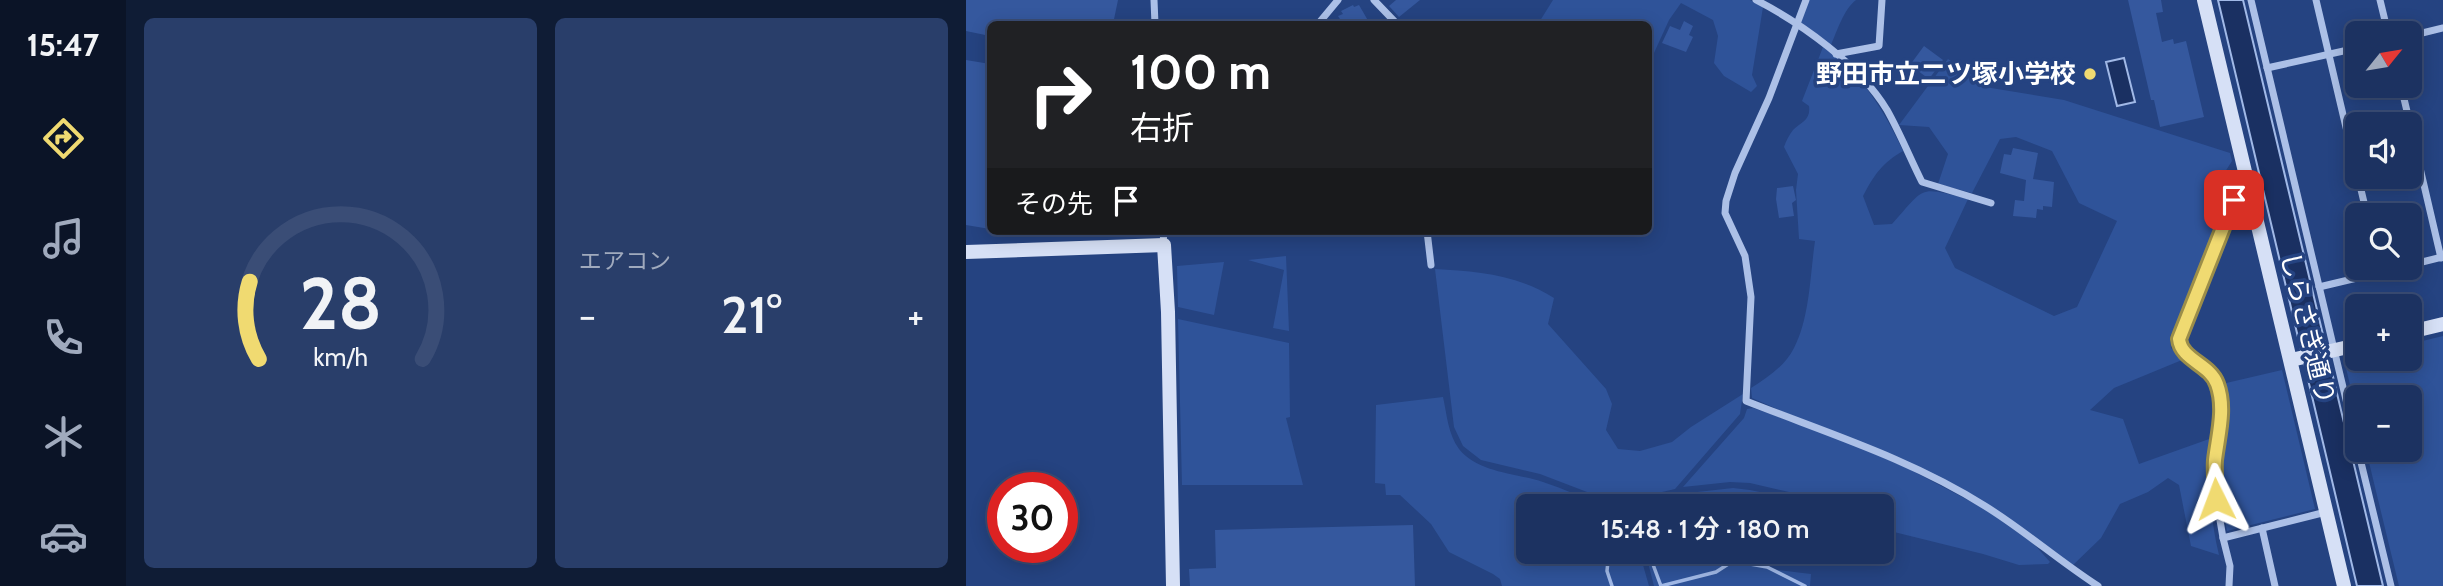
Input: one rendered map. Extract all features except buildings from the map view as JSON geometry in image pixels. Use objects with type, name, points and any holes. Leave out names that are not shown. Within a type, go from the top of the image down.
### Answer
[{"type":"street","points":[[1154,0],[1155,21]]},
{"type":"street","points":[[1320,21],[1338,0]]},
{"type":"street","points":[[1374,0],[1394,21]]},
{"type":"street","points":[[1756,0],[1797,25],[1836,54],[1865,81],[1887,110],[1922,182],[1991,203]]},
{"type":"street","points":[[1806,0],[1769,98],[1735,173],[1725,213],[1745,256],[1751,297],[1746,401],[1854,441],[1913,467],[1985,506],[2096,586]]},
{"type":"street","points":[[1836,54],[1879,46],[1882,0]]},
{"type":"street","name":"しらさぎ通り","points":[[2204,0],[2250,196],[2297,359],[2326,512],[2344,586]]},
{"type":"street","points":[[2251,0],[2319,287],[2331,351],[2345,401]]},
{"type":"street","points":[[2316,0],[2345,121]]},
{"type":"street","points":[[2380,0],[2385,21]]},
{"type":"street","points":[[2422,33],[2443,28]]},
{"type":"street","points":[[2267,68],[2345,51]]},
{"type":"street","points":[[2422,174],[2442,257],[2422,262]]},
{"type":"street","points":[[2229,586],[2230,566],[2216,499],[2215,464],[2221,406],[2219,392],[2212,374],[2183,352],[2179,339],[2213,256],[2231,203],[2250,196]]},
{"type":"street","points":[[1428,235],[1432,265]]},
{"type":"street","points":[[966,252],[1163,238],[1168,325],[1172,586]]},
{"type":"street","points":[[2319,287],[2345,280]]},
{"type":"street","points":[[2422,329],[2443,324]]},
{"type":"street","points":[[2297,359],[2345,348]]},
{"type":"street","points":[[2361,462],[2390,586]]},
{"type":"street","points":[[2223,538],[2326,512]]},
{"type":"street","points":[[2262,528],[2275,586]]},
{"type":"shaded area","points":[[1553,0],[1750,0],[1763,7],[1752,75],[1757,86],[1751,92],[1724,76],[1714,63],[1718,36],[1713,20],[1681,3],[1669,20],[1654,53],[1652,21],[1540,21]]},
{"type":"shaded area","points":[[1809,0],[1856,0],[1844,15],[1831,45],[1800,24]]},
{"type":"shaded area","points":[[2218,0],[2243,0],[2345,427],[2345,462],[2353,462],[2383,586],[2357,586]]},
{"type":"shaded area","points":[[1823,47],[1849,69],[1870,94],[1903,151],[1879,170],[1863,196],[1874,225],[1892,224],[1911,202],[1924,192],[1940,192],[1968,199],[1945,248],[1955,268],[2054,316],[2077,307],[2117,221],[2079,203],[2052,151],[2016,137],[2000,139],[1972,193],[1938,184],[1948,154],[1929,127],[1899,125],[1948,59],[1991,88],[2064,100],[2230,153],[2232,161],[2217,192],[2220,217],[2189,305],[2170,336],[2171,348],[2182,360],[2114,388],[2090,410],[2123,419],[2139,464],[2212,438],[2211,497],[2219,555],[2191,546],[2179,485],[2168,478],[2148,492],[2120,504],[2101,538],[2073,565],[1949,485],[1752,398],[1751,388],[1775,371],[1794,348],[1806,309],[1815,241],[1799,239],[1796,190],[1798,174],[1784,147],[1792,132],[1808,115],[1809,106],[1802,101]]},
{"type":"shaded area","points":[[2124,58],[2135,102],[2117,106],[2106,62]]},
{"type":"shaded area","points":[[1286,256],[1289,331],[1273,328],[1284,270],[1248,260]]},
{"type":"shaded area","points":[[1224,262],[1214,315],[1178,307],[1177,266]]},
{"type":"shaded area","points":[[1435,269],[1512,279],[1554,298],[1548,324],[1606,389],[1612,404],[1606,430],[1618,449],[1640,451],[1672,442],[1743,394],[1740,414],[1675,489],[1653,494],[1592,494],[1540,474],[1481,460],[1463,446],[1454,427]]},
{"type":"shaded area","points":[[1178,319],[1289,343],[1290,417],[1286,418],[1303,485],[1182,485]]},
{"type":"shaded area","points":[[2443,336],[2443,586],[2399,586],[2369,462],[2422,462],[2422,385],[2350,385],[2347,371],[2422,371],[2422,341]]},
{"type":"shaded area","points":[[2282,370],[2315,509],[2227,531],[2221,483],[2225,412],[2222,384]]},
{"type":"shaded area","points":[[1443,397],[1452,437],[1467,457],[1487,468],[1543,482],[1574,494],[1516,494],[1516,564],[1643,564],[1649,586],[1502,586],[1500,579],[1493,574],[1449,552],[1431,524],[1400,495],[1386,495],[1385,484],[1375,483],[1376,405]]},
{"type":"shaded area","points":[[1753,408],[1834,436],[1909,469],[1983,508],[2034,544],[2050,562],[2019,565],[1894,532],[1894,494],[1798,494],[1750,483],[1730,482],[1683,487],[1744,418],[1747,409]]},
{"type":"shaded area","points":[[1733,488],[1769,494],[1679,494]]},
{"type":"shaded area","points":[[1648,564],[1770,564],[1770,569],[1811,574],[1810,586],[1654,586]]},
{"type":"waterway","points":[[1608,564],[1612,586]]},
{"type":"waterway","points":[[1653,564],[1661,586],[1716,572],[1728,564]]},
{"type":"waterway","points":[[1750,564],[1767,567],[1805,586]]},
{"type":"place","name":"野田市立二ツ塚小学校","points":[[2090,74]]},
{"type":"route","points":[[2216,499],[2215,464],[2221,406],[2217,382],[2205,367],[2183,352],[2179,339],[2234,200]]}]
